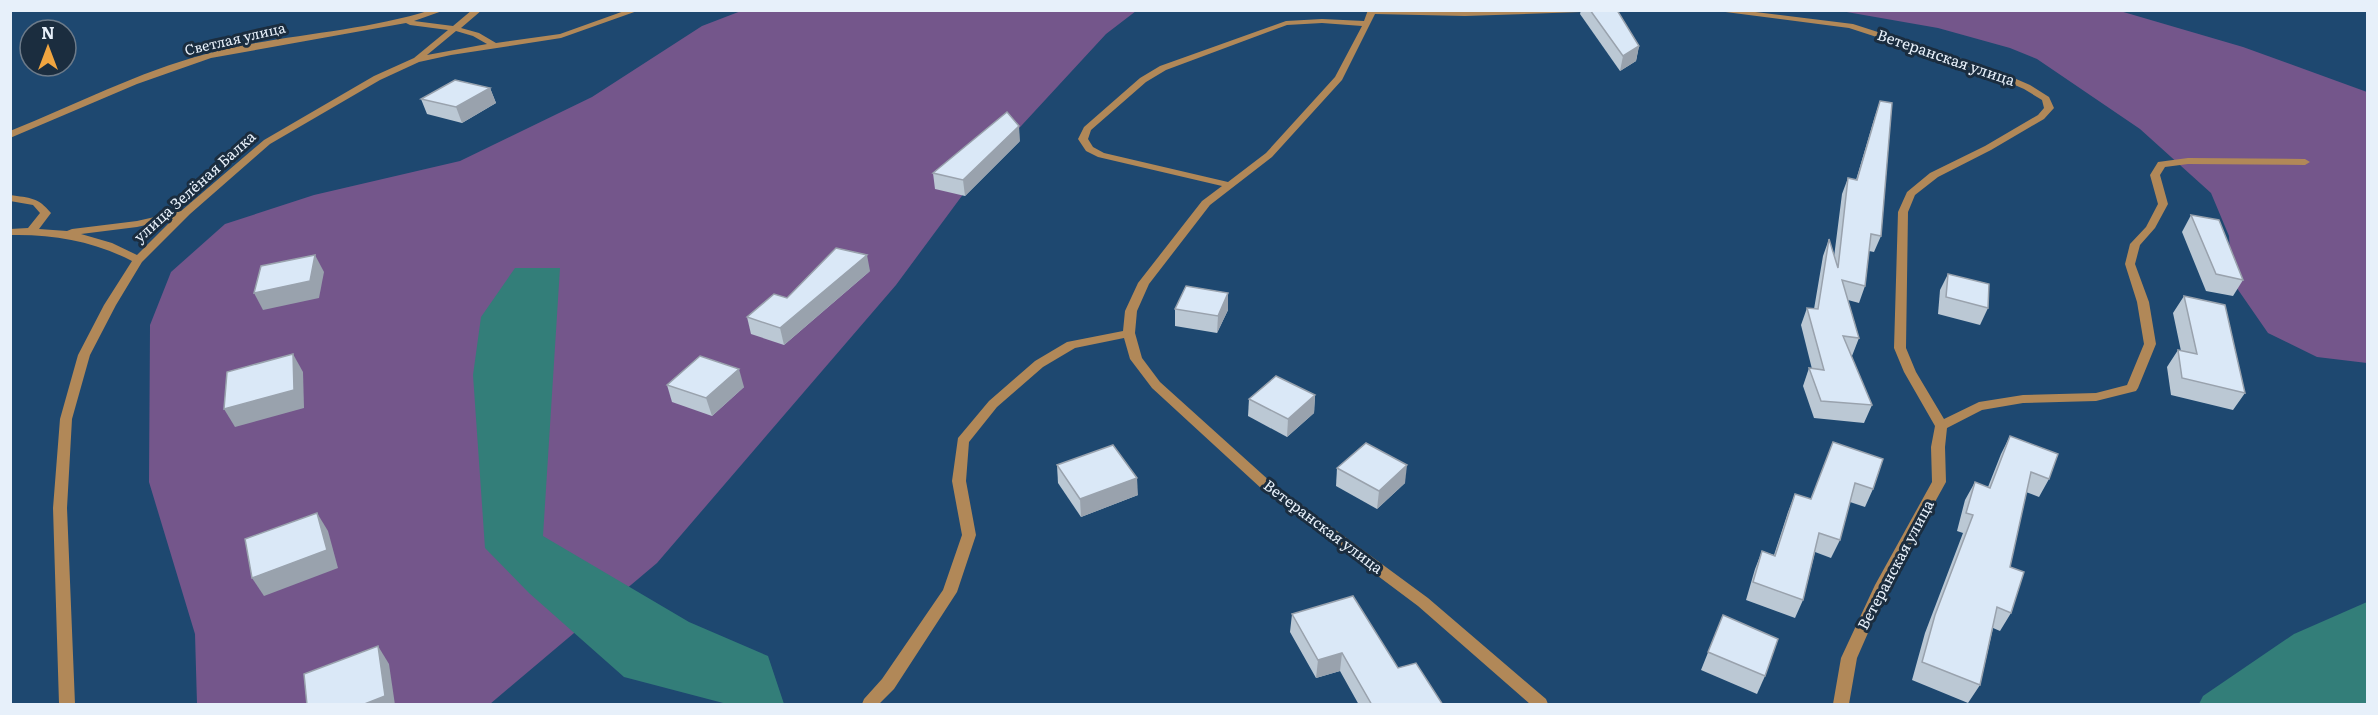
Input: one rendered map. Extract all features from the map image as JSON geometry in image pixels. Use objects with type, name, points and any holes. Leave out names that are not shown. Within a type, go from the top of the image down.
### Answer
[{"type":"street","name":"Светлая улица","points":[[10,135],[149,77],[208,57],[282,40],[405,23],[441,10]]},
{"type":"street","points":[[416,60],[478,10]]},
{"type":"street","name":"улица Зелёная Балка","points":[[67,705],[60,508],[66,419],[84,355],[110,304],[138,260],[186,212],[267,142],[377,78],[416,60],[495,45],[561,36],[636,10]]},
{"type":"street","points":[[1297,10],[1322,21]]},
{"type":"street","points":[[870,705],[888,684],[950,592],[969,535],[959,481],[963,441],[993,404],[1039,364],[1071,345],[1129,333],[1131,311],[1144,283],[1206,203],[1269,155],[1339,78],[1372,11],[1465,14],[1581,10]]},
{"type":"street","name":"Ветеранская улица","points":[[1714,10],[1850,26],[1990,71],[2027,87],[2046,99],[2049,108],[2041,117],[1988,148],[1934,175],[1911,194],[1904,212],[1900,348],[1910,372],[1941,426],[1938,447],[1940,482],[1882,585],[1849,658],[1841,705]]},
{"type":"street","points":[[1230,185],[1101,155],[1089,148],[1083,140],[1087,129],[1143,80],[1163,68],[1286,23],[1322,21],[1367,24]]},
{"type":"street","points":[[405,23],[454,29],[487,39],[495,45]]},
{"type":"street","points":[[1941,426],[1979,406],[2023,399],[2096,397],[2132,388],[2150,344],[2143,302],[2130,264],[2135,244],[2150,228],[2163,204],[2155,175],[2161,164],[2188,161],[2305,162]]},
{"type":"street","points":[[10,198],[36,202],[46,213],[30,231]]},
{"type":"street","points":[[10,232],[63,233],[137,224],[186,212]]},
{"type":"street","points":[[63,233],[117,248],[138,260]]},
{"type":"street","name":"Ветеранская улица","points":[[1129,333],[1136,359],[1156,385],[1268,487],[1423,602],[1540,705]]},
{"type":"shaded area","points":[[741,11],[1136,11],[1106,34],[984,166],[896,285],[657,563],[490,704],[197,704],[195,634],[149,482],[150,325],[171,272],[225,224],[314,195],[460,161],[592,97],[702,26]]},
{"type":"shaded area","points":[[1841,11],[2120,11],[2243,47],[2367,92],[2367,363],[2317,357],[2268,333],[2232,281],[2229,236],[2211,193],[2140,129],[2037,59],[2010,48],[1938,28]]},
{"type":"shaded area","points":[[515,268],[560,268],[543,536],[689,622],[768,656],[784,704],[727,704],[624,677],[529,593],[485,548],[473,375],[481,317]]},
{"type":"shaded area","points":[[2367,602],[2367,704],[2199,704],[2203,696],[2294,634]]},
{"type":"building","points":[[1590,10],[1617,10],[1639,46],[1623,56]]},
{"type":"building","points":[[455,80],[490,88],[456,107],[421,99]]},
{"type":"building","points":[[1880,101],[1892,103],[1881,236],[1871,234],[1865,286],[1842,280],[1859,338],[1843,336],[1872,405],[1821,401],[1809,368],[1824,370],[1807,308],[1818,309],[1829,239],[1838,268],[1848,178],[1857,180]]},
{"type":"building","points":[[1007,112],[1019,126],[963,180],[933,173]]},
{"type":"building","points":[[2191,215],[2219,220],[2243,280],[2216,274]]},
{"type":"building","points":[[836,248],[867,255],[780,328],[747,317],[774,294],[787,298]]},
{"type":"building","points":[[315,255],[310,281],[254,293],[261,266]]},
{"type":"building","points":[[1948,274],[1989,284],[1988,308],[1946,297]]},
{"type":"building","points":[[1186,286],[1228,293],[1218,316],[1175,309]]},
{"type":"building","points":[[2184,296],[2225,305],[2245,393],[2182,378],[2178,350],[2197,354]]},
{"type":"building","points":[[293,354],[294,390],[224,409],[227,372]]},
{"type":"building","points":[[700,356],[739,369],[706,398],[667,385]]},
{"type":"building","points":[[1276,376],[1315,395],[1288,419],[1249,399]]},
{"type":"building","points":[[2010,436],[2058,454],[2049,479],[2031,472],[2010,567],[2024,572],[2011,613],[1997,607],[1980,685],[1922,662],[1935,615],[1973,515],[1966,513],[1975,482],[1990,488]]},
{"type":"building","points":[[1833,442],[1883,459],[1873,489],[1855,483],[1840,540],[1819,533],[1803,600],[1753,582],[1762,551],[1775,556],[1795,494],[1811,499]]},
{"type":"building","points":[[1366,443],[1407,465],[1379,491],[1337,468]]},
{"type":"building","points":[[1113,445],[1137,478],[1080,499],[1057,465]]},
{"type":"building","points":[[317,513],[327,550],[252,578],[245,539]]},
{"type":"building","points":[[1353,596],[1398,668],[1416,663],[1443,705],[1372,705],[1342,653],[1318,660],[1292,614]]},
{"type":"building","points":[[1723,615],[1778,639],[1765,676],[1708,652]]},
{"type":"building","points":[[378,646],[385,696],[362,705],[307,705],[304,674]]}]
